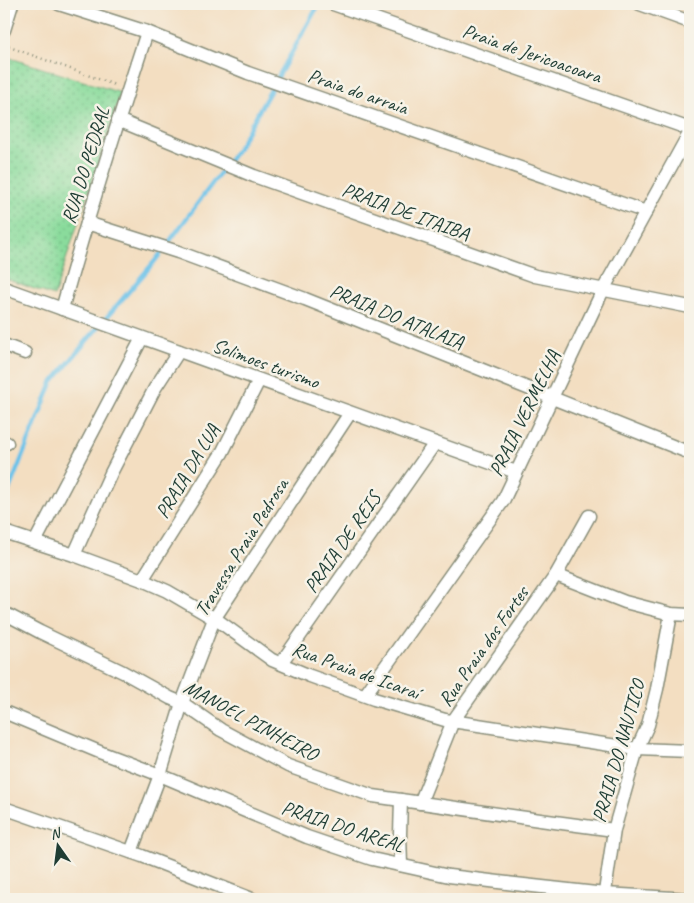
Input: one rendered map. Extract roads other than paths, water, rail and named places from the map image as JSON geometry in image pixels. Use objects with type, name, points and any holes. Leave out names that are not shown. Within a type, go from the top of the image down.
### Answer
[{"type":"street","points":[[4,30],[12,4]]},
{"type":"street","name":"Praia do arraia","points":[[59,4],[147,32],[248,73],[646,212]]},
{"type":"street","name":"Praia de Jericoacoara","points":[[333,4],[690,130]]},
{"type":"street","points":[[640,4],[690,22]]},
{"type":"street","name":"RUA DO PEDRAL","points":[[62,309],[118,120],[147,32]]},
{"type":"street","name":"PRAIA DE ITAIBA","points":[[118,120],[254,176],[525,273],[690,307]]},
{"type":"street","name":"PRAIA VERMELHA","points":[[365,695],[503,501],[603,290],[690,130]]},
{"type":"street","name":"PRAIA DO ATALAIA","points":[[87,223],[178,252],[305,299],[690,453]]},
{"type":"street","name":"Solimoes turismo","points":[[4,288],[516,472]]},
{"type":"street","points":[[35,542],[142,338]]},
{"type":"street","points":[[4,345],[25,353]]},
{"type":"street","points":[[74,555],[111,473],[155,388],[179,351]]},
{"type":"street","name":"PRAIA DA LUA","points":[[142,580],[222,453],[259,380]]},
{"type":"street","name":"Travessa Praia Pedrosa","points":[[131,852],[160,775],[182,702],[214,619],[350,413]]},
{"type":"street","name":"PRAIA DE REIS","points":[[280,663],[435,443]]},
{"type":"street","name":"Rua Praia dos Fortes","points":[[420,803],[453,721],[556,574],[589,516]]},
{"type":"street","name":"Rua Praia de Icaraí","points":[[4,532],[74,555],[167,591],[214,619],[272,660],[310,676],[365,695],[445,720],[637,749],[690,751]]},
{"type":"street","points":[[556,574],[625,602],[671,614],[690,615]]},
{"type":"street","name":"MANOEL PINHEIRO","points":[[4,614],[124,672],[170,698],[182,702],[221,730],[288,766],[373,796],[614,830]]},
{"type":"street","name":"PRAIA DO NAUTICO","points":[[604,896],[614,830],[637,749],[648,724],[657,689],[671,614]]},
{"type":"street","name":"PRAIA DO AREAL","points":[[4,712],[102,754],[160,775],[307,838],[372,859],[449,876],[604,896],[690,899]]},
{"type":"street","points":[[401,865],[402,800]]},
{"type":"street","points":[[4,808],[131,852],[252,899]]},
{"type":"waterway","points":[[4,502],[52,383],[155,261],[237,150],[319,4]]}]
